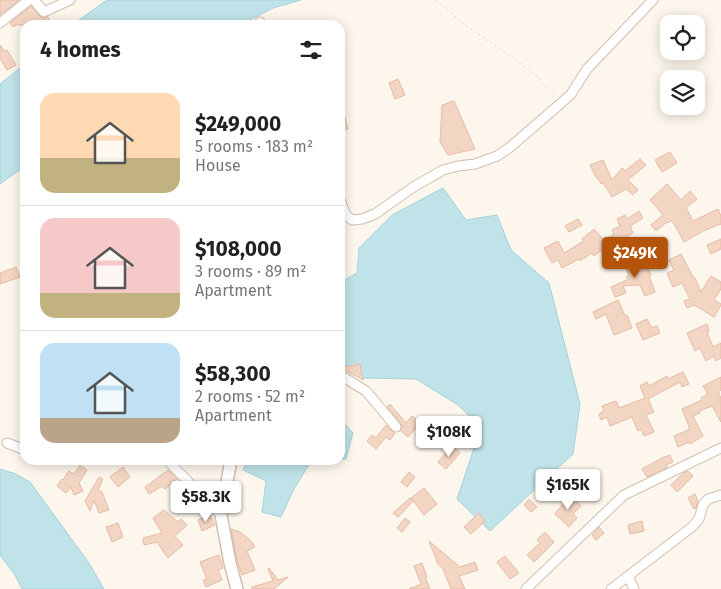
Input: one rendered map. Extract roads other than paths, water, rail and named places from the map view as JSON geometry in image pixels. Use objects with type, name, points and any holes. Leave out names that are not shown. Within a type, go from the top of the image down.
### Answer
[{"type":"street","points":[[0,23],[29,0]]},
{"type":"street","points":[[34,0],[44,12],[70,0]]},
{"type":"street","points":[[345,212],[352,220],[362,219],[375,214],[415,186],[443,170],[475,164],[497,156],[509,148],[571,94],[587,69],[653,0]]},
{"type":"street","points":[[345,378],[366,391],[396,428]]},
{"type":"street","points":[[7,443],[20,448]]},
{"type":"street","points":[[526,589],[624,496],[721,448]]},
{"type":"street","points":[[172,465],[221,515]]},
{"type":"street","points":[[230,465],[221,515],[237,589]]},
{"type":"street","points":[[611,589],[692,527],[699,520],[703,505],[708,499],[721,495]]},
{"type":"street","points":[[628,576],[634,589]]},
{"type":"water","points":[[107,0],[301,0],[273,8],[250,20],[79,20]]},
{"type":"water","points":[[20,68],[20,170],[0,184],[0,84]]},
{"type":"water","points":[[443,188],[466,220],[497,215],[511,250],[549,283],[580,404],[573,454],[490,531],[457,499],[481,427],[458,405],[416,379],[362,378],[345,366],[345,280],[357,273],[359,248],[392,215]]},
{"type":"water","points":[[345,424],[353,433],[345,459]]},
{"type":"water","points":[[245,465],[309,465],[294,489],[281,517],[262,512],[266,481],[243,470]]},
{"type":"water","points":[[0,469],[16,474],[30,482],[89,563],[104,589],[22,589],[15,575],[0,555]]}]
